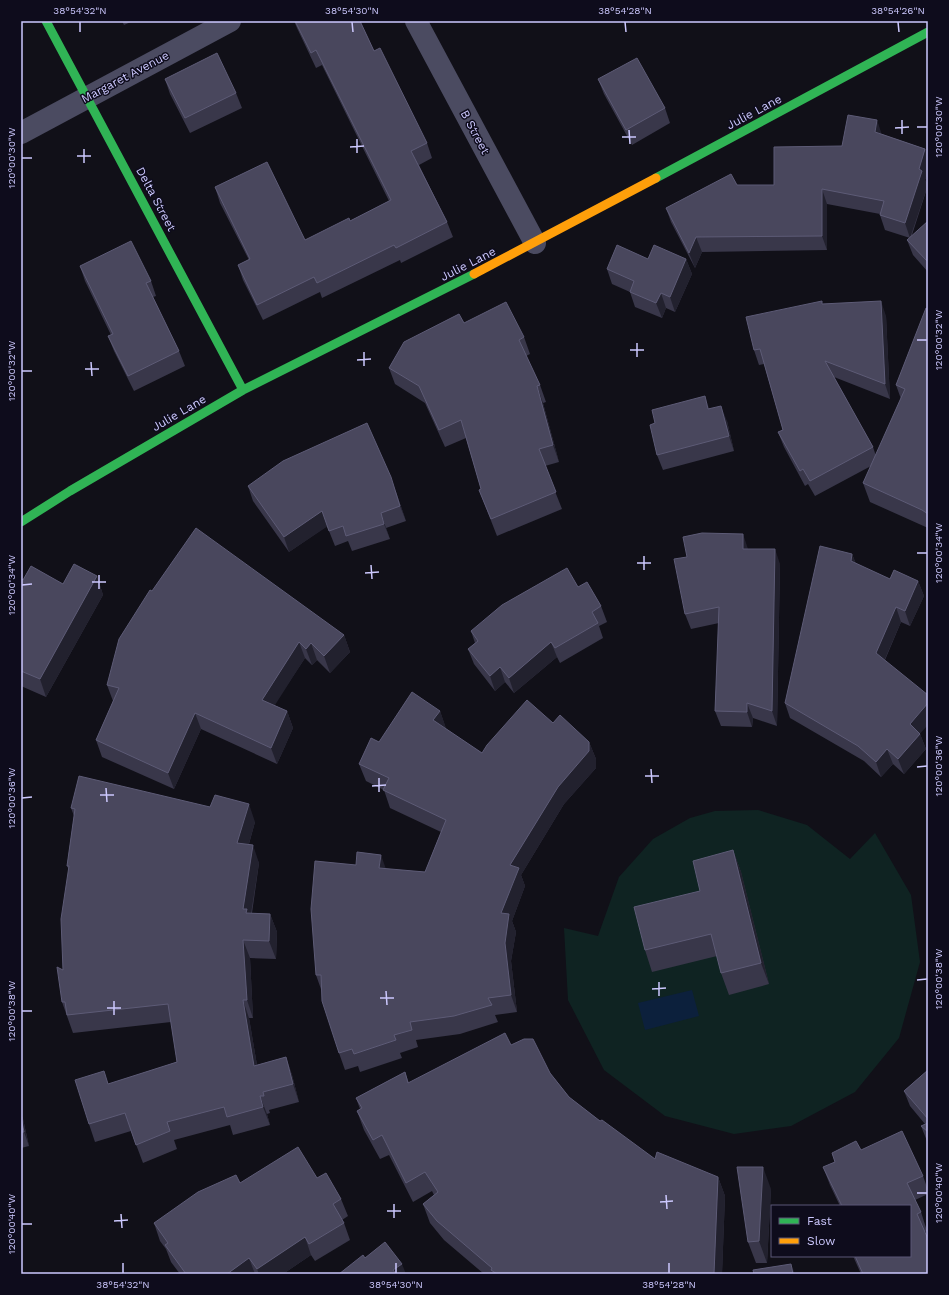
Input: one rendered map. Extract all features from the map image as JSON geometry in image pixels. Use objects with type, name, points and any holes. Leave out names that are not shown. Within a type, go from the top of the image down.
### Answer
[{"type":"street","name":"Delta Street","points":[[46,21],[88,97],[243,390]]},
{"type":"street","name":"Margaret Avenue","points":[[21,133],[230,21]]},
{"type":"street","name":"B Street","points":[[416,21],[535,243]]},
{"type":"street","name":"Julie Lane","points":[[21,522],[70,491],[243,390],[535,243],[928,32]]},
{"type":"green space","points":[[758,810],[807,825],[850,859],[875,833],[911,895],[920,962],[899,1038],[855,1092],[791,1126],[734,1134],[665,1116],[604,1070],[568,1000],[564,928],[598,936],[619,877],[653,839],[690,818],[715,811]]},
{"type":"water","points":[[692,990],[699,1016],[645,1030],[638,1003]]},
{"type":"building","points":[[295,21],[360,21],[374,51],[380,48],[427,143],[411,151],[447,222],[396,248],[394,245],[317,283],[314,277],[257,305],[238,265],[250,259],[215,187],[267,162],[305,240],[349,218],[350,221],[391,200],[316,50],[311,53]]},
{"type":"building","points":[[217,53],[236,93],[185,118],[165,79]]},
{"type":"building","points":[[637,58],[665,108],[626,130],[598,79]]},
{"type":"building","points":[[848,115],[877,120],[875,132],[925,149],[919,169],[922,171],[905,223],[880,215],[884,201],[822,189],[822,236],[696,237],[689,253],[666,208],[731,174],[737,185],[774,185],[774,147],[842,146]]},
{"type":"building","points":[[928,221],[928,262],[907,240]]},
{"type":"building","points":[[131,241],[151,281],[146,283],[179,351],[128,376],[108,336],[113,334],[80,266]]},
{"type":"building","points":[[617,245],[648,259],[654,245],[686,259],[670,297],[661,293],[656,303],[630,292],[634,281],[607,269]]},
{"type":"building","points":[[822,301],[822,304],[881,301],[885,384],[825,361],[873,447],[810,481],[803,469],[800,471],[778,432],[783,430],[760,349],[754,350],[746,317]]},
{"type":"building","points":[[506,302],[524,337],[519,340],[540,385],[537,386],[553,445],[539,449],[556,492],[491,519],[479,490],[481,489],[461,420],[439,430],[419,386],[389,368],[404,342],[459,314],[464,323]]},
{"type":"building","points":[[926,308],[928,309],[928,514],[863,483],[905,389],[896,385]]},
{"type":"building","points":[[705,396],[708,409],[721,406],[729,436],[657,455],[650,425],[655,423],[652,410]]},
{"type":"building","points":[[367,423],[391,477],[400,506],[381,513],[384,524],[346,536],[343,526],[329,531],[322,511],[284,537],[248,486],[283,461]]},
{"type":"building","points":[[196,528],[344,635],[324,656],[311,643],[306,649],[299,642],[262,700],[287,711],[271,748],[195,713],[168,773],[96,740],[119,688],[107,685],[119,639],[150,590],[152,591]]},
{"type":"building","points":[[702,533],[743,534],[743,549],[775,549],[772,711],[747,703],[747,712],[715,711],[719,607],[685,614],[674,559],[687,557],[683,537]]},
{"type":"building","points":[[820,546],[852,554],[851,561],[890,579],[894,570],[918,581],[905,611],[896,607],[876,653],[928,695],[928,703],[910,724],[920,734],[898,759],[887,749],[876,762],[858,746],[785,703]]},
{"type":"building","points":[[74,564],[97,576],[40,679],[21,671],[21,579],[23,580],[31,566],[63,584]]},
{"type":"building","points":[[567,568],[578,587],[587,582],[601,606],[592,612],[598,623],[555,648],[551,642],[509,678],[500,667],[490,676],[468,649],[478,641],[471,631],[502,605]]},
{"type":"building","points":[[412,692],[440,711],[433,720],[482,753],[487,745],[527,700],[553,723],[560,715],[589,742],[589,751],[558,787],[510,865],[519,868],[501,913],[509,914],[505,943],[511,995],[488,998],[492,1005],[454,1016],[410,1022],[412,1030],[394,1035],[396,1040],[354,1054],[352,1049],[339,1053],[322,1001],[321,975],[316,975],[311,909],[315,861],[356,865],[357,852],[381,855],[379,868],[425,872],[446,820],[383,790],[389,778],[359,764],[371,738],[379,742]]},
{"type":"building","points":[[79,776],[210,807],[215,795],[249,804],[237,843],[253,845],[243,909],[247,909],[246,913],[270,914],[269,941],[243,940],[247,1000],[243,1000],[254,1066],[286,1057],[293,1084],[263,1092],[264,1096],[260,1096],[263,1107],[227,1117],[224,1107],[167,1122],[170,1131],[136,1145],[125,1113],[89,1124],[75,1080],[104,1071],[108,1084],[177,1062],[168,1004],[67,1015],[65,1002],[62,1002],[57,967],[63,970],[61,919],[69,866],[67,866],[75,809],[71,808]]},
{"type":"building","points":[[733,850],[761,963],[721,973],[711,934],[645,950],[634,907],[700,891],[693,861]]},
{"type":"building","points":[[505,1033],[511,1045],[524,1039],[533,1039],[550,1073],[569,1097],[600,1121],[602,1120],[655,1159],[657,1152],[718,1177],[714,1274],[497,1274],[437,1221],[423,1204],[438,1192],[425,1172],[406,1183],[382,1135],[373,1140],[357,1111],[362,1108],[356,1098],[405,1072],[408,1083]]},
{"type":"building","points":[[928,1070],[928,1119],[904,1091]]},
{"type":"building","points":[[21,1118],[24,1132],[21,1132]]},
{"type":"building","points":[[928,1123],[928,1132],[921,1126]]},
{"type":"building","points":[[902,1131],[923,1176],[907,1183],[921,1212],[917,1214],[928,1239],[928,1274],[863,1274],[855,1257],[911,1257],[911,1205],[842,1205],[823,1167],[835,1162],[832,1153],[856,1141],[861,1150]]},
{"type":"building","points":[[298,1147],[317,1178],[326,1173],[341,1199],[333,1204],[344,1223],[309,1244],[305,1237],[257,1269],[249,1258],[227,1274],[186,1274],[165,1245],[168,1243],[154,1223],[198,1192],[236,1175],[240,1183]]},
{"type":"building","points":[[737,1167],[763,1167],[759,1241],[748,1242]]},
{"type":"building","points":[[385,1242],[402,1264],[393,1270],[396,1274],[339,1274],[363,1255],[365,1258]]},
{"type":"building","points":[[791,1264],[793,1274],[754,1274],[753,1270]]},
{"type":"traffic: fast","points":[[46,21],[243,390]]},
{"type":"traffic: fast","points":[[656,178],[928,32]]},
{"type":"traffic: fast","points":[[21,522],[70,491],[243,390],[474,274]]},
{"type":"traffic: slow","points":[[474,274],[656,178]]}]
